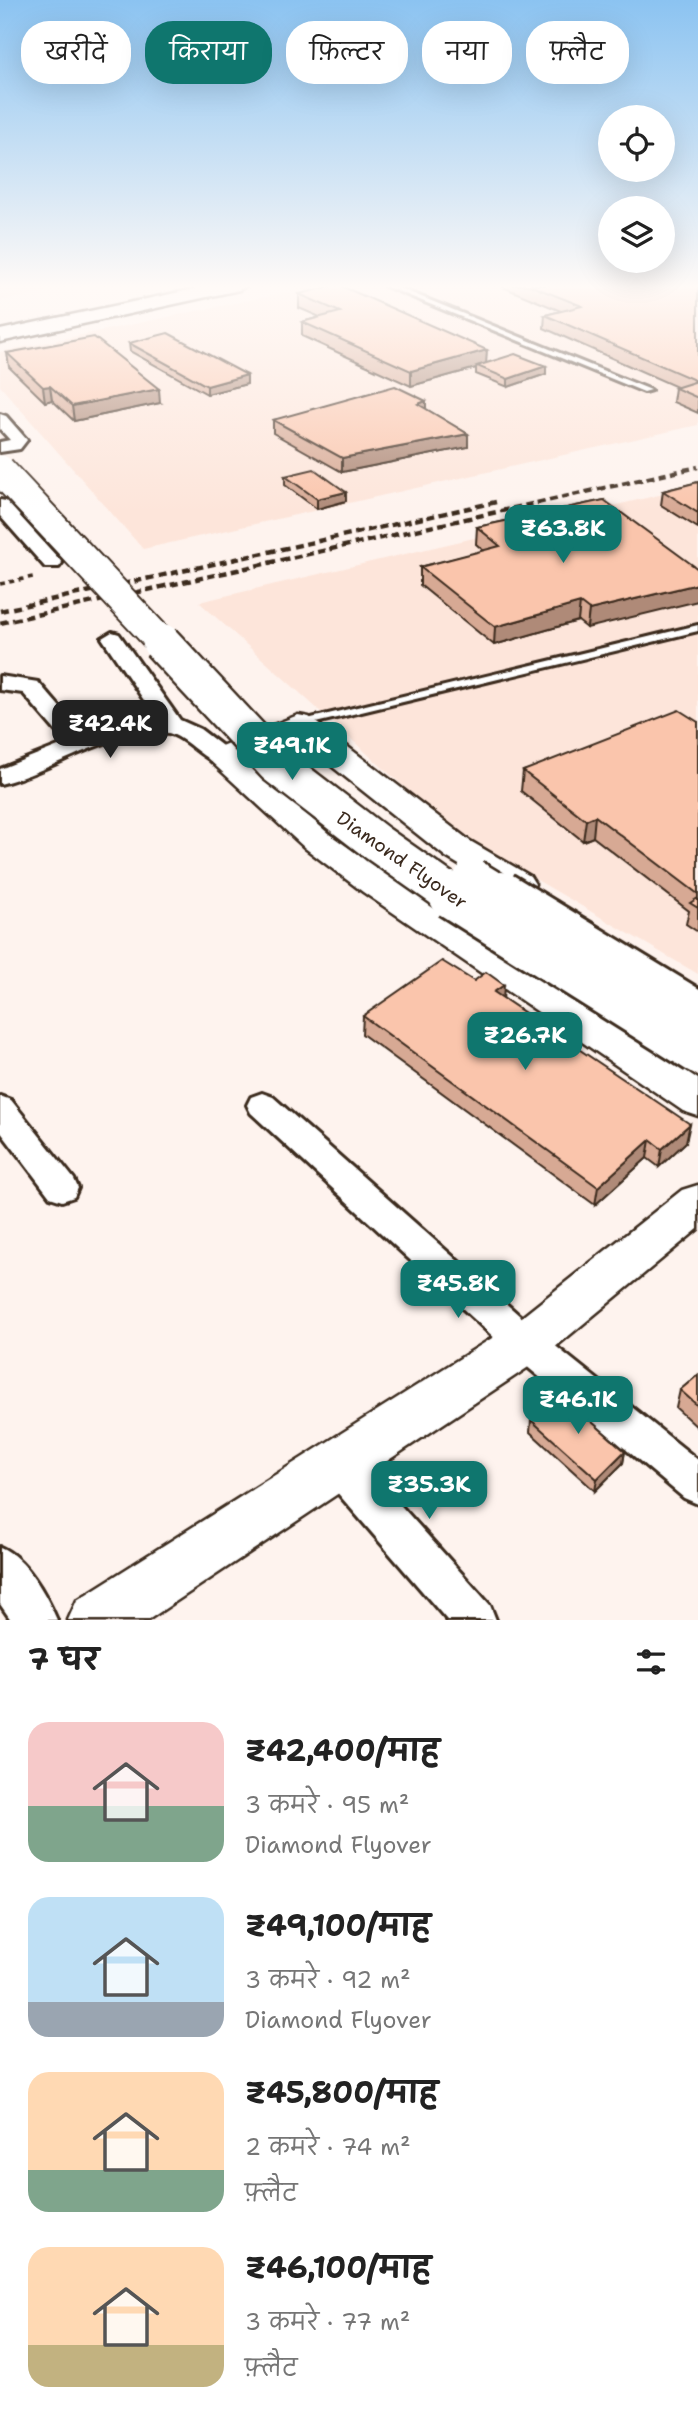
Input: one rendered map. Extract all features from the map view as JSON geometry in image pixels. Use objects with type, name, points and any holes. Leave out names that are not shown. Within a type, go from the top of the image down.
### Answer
[{"type":"highway","name":"Diamond Flyover","points":[[0,442],[264,717],[342,789],[459,870],[698,1015]]},
{"type":"highway","name":"Diamond Flyover","points":[[0,470],[276,765],[323,805],[426,880],[698,1050]]},
{"type":"street","points":[[0,419],[19,440],[0,447]]},
{"type":"street","points":[[0,505],[49,568]]},
{"type":"street","points":[[112,638],[172,724],[187,731],[222,757],[317,842],[698,1100]]},
{"type":"street","points":[[0,683],[30,687],[80,746]]},
{"type":"street","points":[[0,777],[80,746],[147,727],[172,724]]},
{"type":"street","points":[[222,757],[299,724],[458,849],[698,991]]},
{"type":"street","points":[[262,1105],[525,1343],[698,1485]]},
{"type":"street","points":[[0,1108],[62,1188]]},
{"type":"street","points":[[97,1620],[525,1343],[698,1203]]},
{"type":"street","points":[[337,1464],[475,1620]]},
{"type":"street","points":[[0,1568],[36,1620]]},
{"type":"lane","points":[[574,361],[647,390]]},
{"type":"lane","points":[[299,724],[698,628]]},
{"type":"path","points":[[0,584],[49,568]]},
{"type":"shaded area","points":[[0,361],[698,361],[698,425],[143,549],[0,386]]},
{"type":"shaded area","points":[[698,486],[698,974],[453,831],[199,602]]},
{"type":"building","points":[[15,361],[124,361],[159,389],[72,406],[50,386],[43,387]]},
{"type":"building","points":[[161,361],[220,361],[247,375],[207,386]]},
{"type":"building","points":[[388,361],[449,361],[411,371]]},
{"type":"building","points":[[494,361],[532,361],[546,366],[508,379],[477,366]]},
{"type":"building","points":[[650,361],[698,361],[698,398],[675,388],[697,381]]},
{"type":"building","points":[[395,386],[426,401],[418,404],[468,434],[342,458],[273,420]]},
{"type":"building","points":[[314,469],[346,492],[317,499],[285,476]]},
{"type":"building","points":[[698,482],[698,513],[663,491]]},
{"type":"building","points":[[604,500],[698,569],[698,584],[589,610],[580,603],[495,627],[420,567],[500,546],[477,527]]},
{"type":"building","points":[[679,710],[698,722],[698,894],[595,816],[586,820],[523,771]]},
{"type":"building","points":[[698,898],[698,908],[690,903]]},
{"type":"building","points":[[442,961],[474,981],[486,972],[504,985],[494,992],[690,1124],[662,1149],[650,1140],[598,1187],[363,1016]]},
{"type":"building","points":[[698,1375],[698,1406],[680,1390]]},
{"type":"building","points":[[559,1393],[625,1451],[597,1479],[531,1420]]},
{"type":"railway","points":[[0,623],[698,467]]},
{"type":"railway","points":[[0,611],[496,502]]}]
